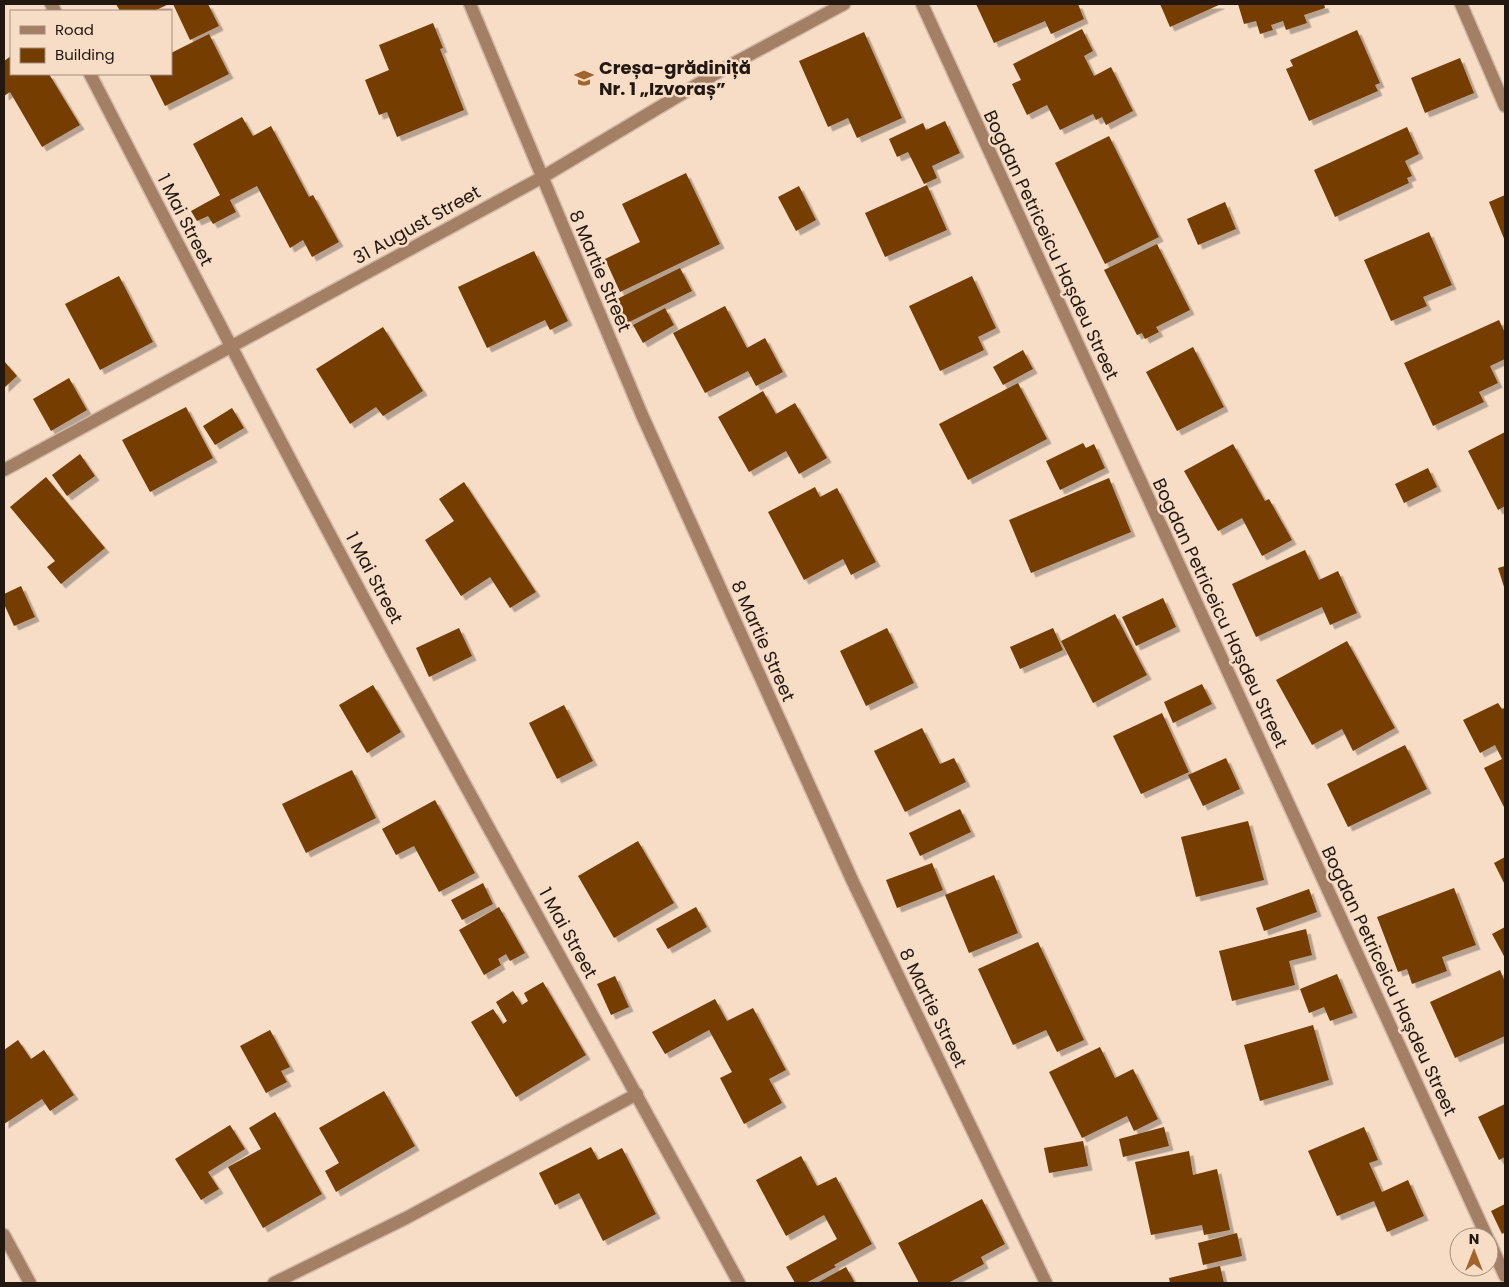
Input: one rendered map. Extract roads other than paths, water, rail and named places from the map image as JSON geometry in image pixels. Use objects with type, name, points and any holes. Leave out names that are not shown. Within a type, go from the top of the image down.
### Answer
[{"type":"street","name":"8 Martie Street","points":[[470,4],[541,178],[642,415],[848,873],[1046,1283]]},
{"type":"street","name":"31 August Street","points":[[4,470],[541,178],[725,68],[844,4]]},
{"type":"street","name":"Bogdan Petriceicu Hașdeu Street","points":[[922,4],[1482,1227]]},
{"type":"street","points":[[1461,4],[1505,106]]},
{"type":"street","name":"1 Mai Street","points":[[91,75],[231,346],[426,713],[637,1094],[739,1283]]},
{"type":"street","points":[[274,1283],[406,1218],[637,1094]]},
{"type":"street","points":[[4,1235],[30,1283]]},
{"type":"street","points":[[1499,1263],[1505,1276]]},
{"type":"place","name":"Creșa-grădiniță Nr. 1 „Izvoraș”","points":[[584,78]]}]
